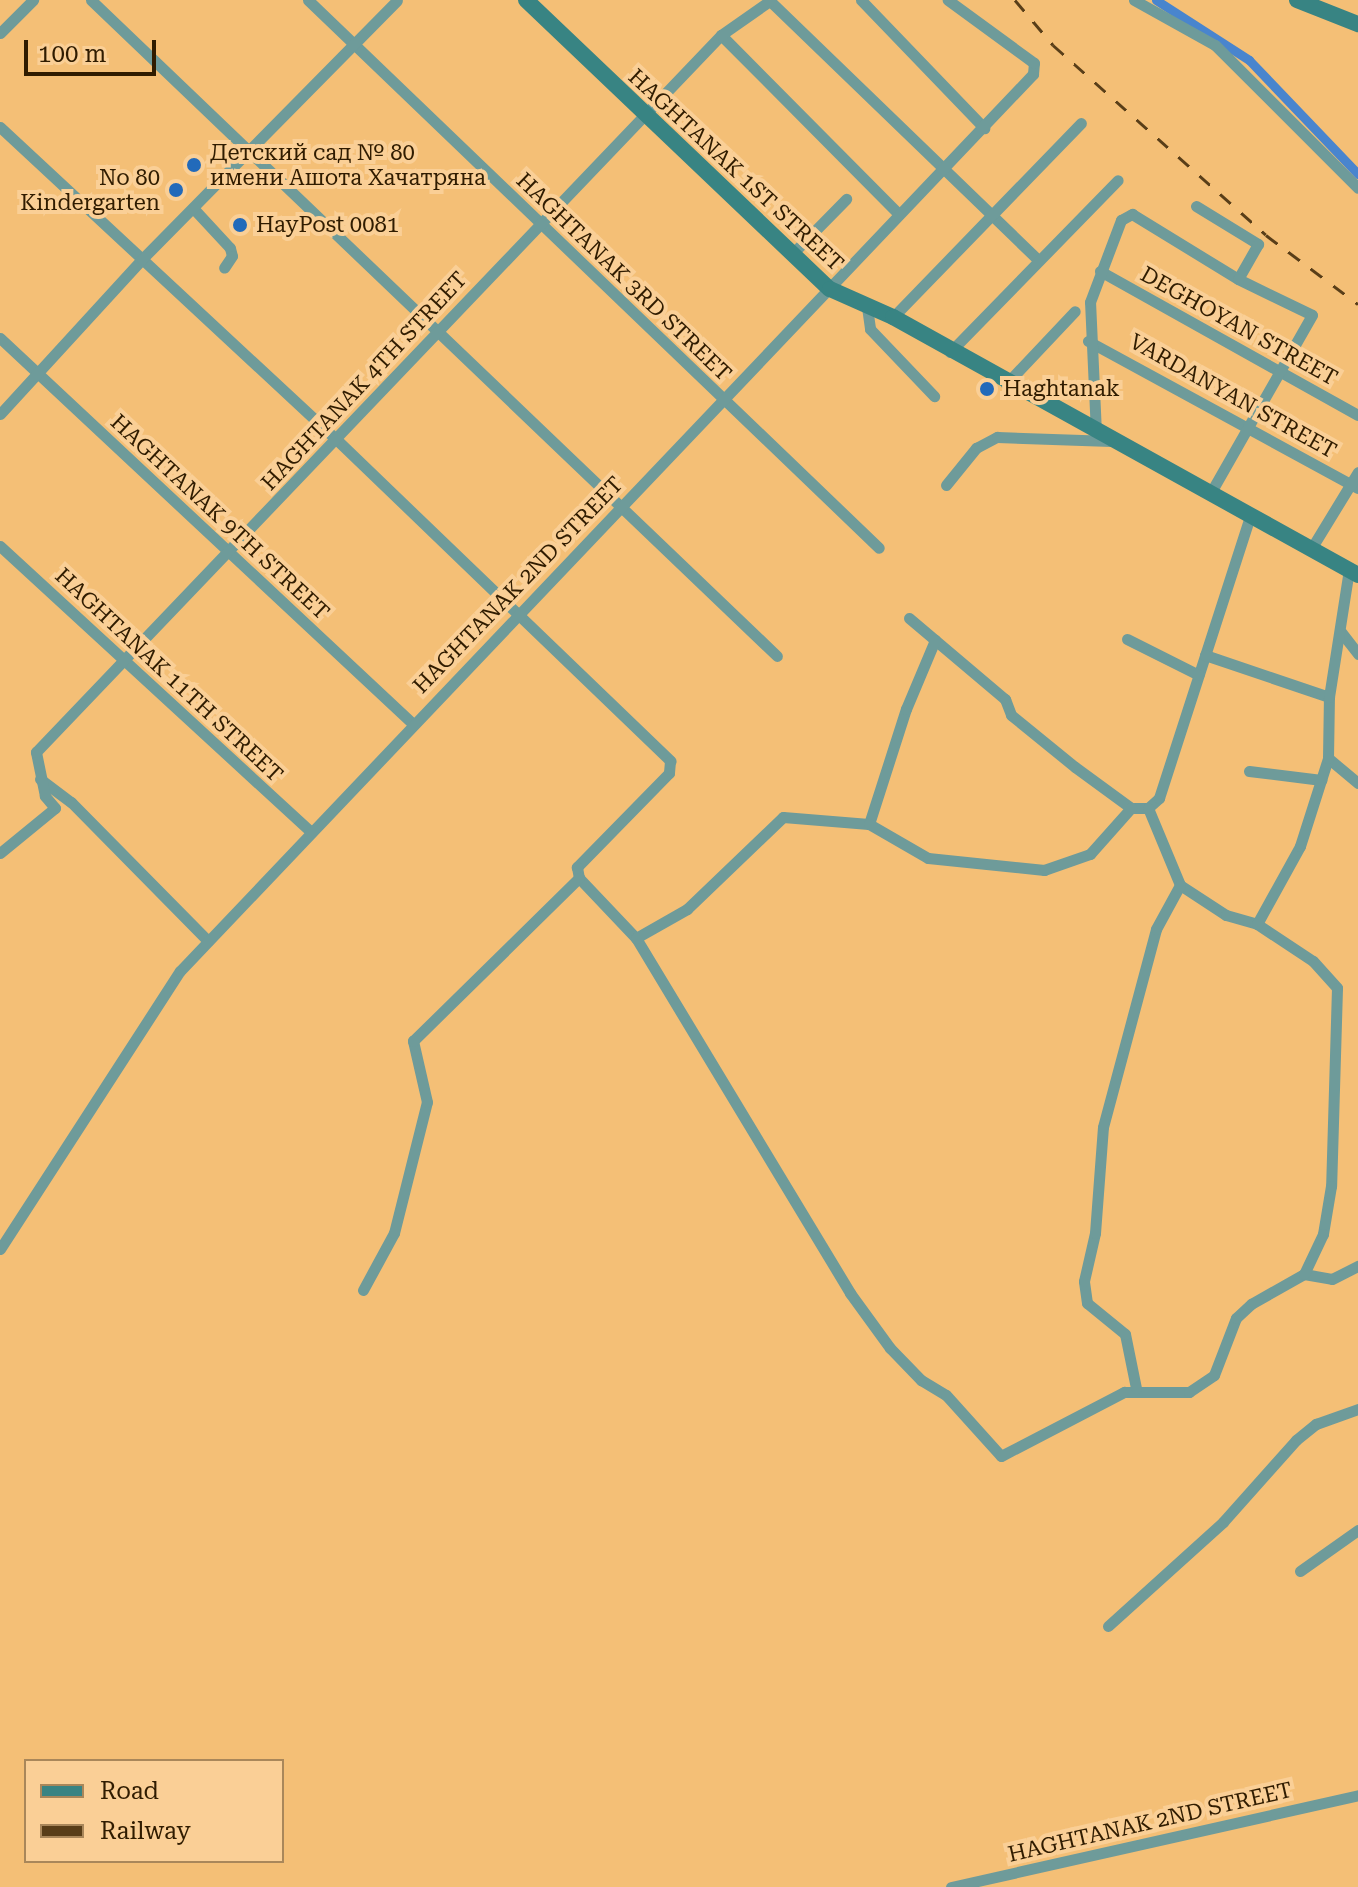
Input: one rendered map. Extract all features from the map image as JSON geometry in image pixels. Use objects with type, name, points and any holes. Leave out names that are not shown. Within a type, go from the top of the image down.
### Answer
[{"type":"main road","name":"HAGHTANAK 1ST STREET","points":[[526,0],[644,117],[830,289],[893,317],[1006,384],[1353,572]]},
{"type":"main road","points":[[1297,0],[1358,24]]},
{"type":"street","points":[[0,33],[33,0]]},
{"type":"street","points":[[91,0],[777,656]]},
{"type":"street","name":"HAGHTANAK 3RD STREET","points":[[308,0],[879,548]]},
{"type":"street","points":[[0,414],[142,259],[397,0]]},
{"type":"street","points":[[770,0],[943,173],[994,216],[1038,260]]},
{"type":"street","name":"HAGHTANAK 4TH STREET","points":[[40,779],[36,752],[121,660],[231,553],[538,223],[721,35],[770,0]]},
{"type":"street","points":[[861,0],[984,128]]},
{"type":"street","name":"HAGHTANAK 2ND STREET","points":[[0,1249],[180,971],[899,214],[943,173],[1036,69],[948,0]]},
{"type":"street","points":[[1134,0],[1215,45],[1358,188]]},
{"type":"street","points":[[721,35],[899,214]]},
{"type":"street","points":[[893,317],[1081,123]]},
{"type":"street","points":[[0,127],[337,440],[672,767],[578,873],[413,1041],[427,1102],[394,1233],[363,1290]]},
{"type":"street","points":[[950,352],[1118,180]]},
{"type":"street","points":[[793,253],[846,199]]},
{"type":"street","points":[[1196,206],[1258,244],[1238,279]]},
{"type":"street","points":[[193,208],[230,248],[232,256],[224,268]]},
{"type":"street","points":[[946,485],[976,448],[997,437],[1104,437],[1088,341],[1090,302],[1121,220],[1132,214],[1238,279],[1312,315],[1282,373],[1210,494]]},
{"type":"street","name":"DEGHOYAN STREET","points":[[1100,271],[1358,415]]},
{"type":"street","points":[[867,307],[870,329],[934,396]]},
{"type":"street","points":[[1006,384],[1075,311]]},
{"type":"street","name":"HAGHTANAK 9TH STREET","points":[[0,338],[413,724]]},
{"type":"street","name":"VARDANYAN STREET","points":[[1088,341],[1355,486]]},
{"type":"street","points":[[1311,549],[1355,486],[1358,472]]},
{"type":"street","points":[[909,618],[1005,699],[1011,715],[1131,808],[1148,808],[1159,798],[1250,516]]},
{"type":"street","name":"HAGHTANAK 11TH STREET","points":[[0,546],[311,832]]},
{"type":"street","points":[[1257,924],[1300,846],[1328,758],[1329,697],[1353,572]]},
{"type":"street","points":[[1341,632],[1358,654]]},
{"type":"street","points":[[1127,639],[1199,675]]},
{"type":"street","points":[[869,824],[910,697],[935,640]]},
{"type":"street","points":[[1205,655],[1329,697]]},
{"type":"street","points":[[1328,758],[1358,783]]},
{"type":"street","points":[[1249,771],[1321,780]]},
{"type":"street","points":[[0,853],[55,808],[40,779]]},
{"type":"street","points":[[40,779],[71,802],[208,941]]},
{"type":"street","points":[[636,938],[687,909],[783,817],[869,824],[928,858],[1044,870],[1090,854],[1131,808]]},
{"type":"street","points":[[578,873],[636,938],[850,1293],[890,1348],[921,1380],[946,1395],[1001,1456],[1136,1388],[1174,1395],[1201,1386],[1214,1375],[1236,1318],[1304,1274],[1323,1234],[1331,1186],[1337,988],[1313,961],[1257,924],[1226,915],[1180,885],[1148,808]]},
{"type":"street","points":[[1136,1388],[1125,1334],[1087,1303],[1084,1281],[1095,1233],[1103,1127],[1156,929],[1180,885]]},
{"type":"street","points":[[1304,1274],[1332,1279],[1358,1266]]},
{"type":"street","points":[[1108,1626],[1223,1522],[1296,1440],[1316,1424],[1358,1409]]},
{"type":"street","points":[[1300,1571],[1358,1530]]},
{"type":"street","name":"HAGHTANAK 2ND STREET","points":[[951,1887],[1358,1795]]},
{"type":"waterway","points":[[1156,0],[1249,60],[1358,174]]},
{"type":"railway","points":[[1015,0],[1053,45],[1266,235],[1358,304]]},
{"type":"place","name":"Детский сад № 80 имени Ашота Хачатряна","points":[[194,165]]},
{"type":"place","name":"No 80 Kindergarten","points":[[176,190]]},
{"type":"place","name":"HayPost 0081","points":[[240,225]]},
{"type":"place","name":"Haghtanak","points":[[987,389]]}]
